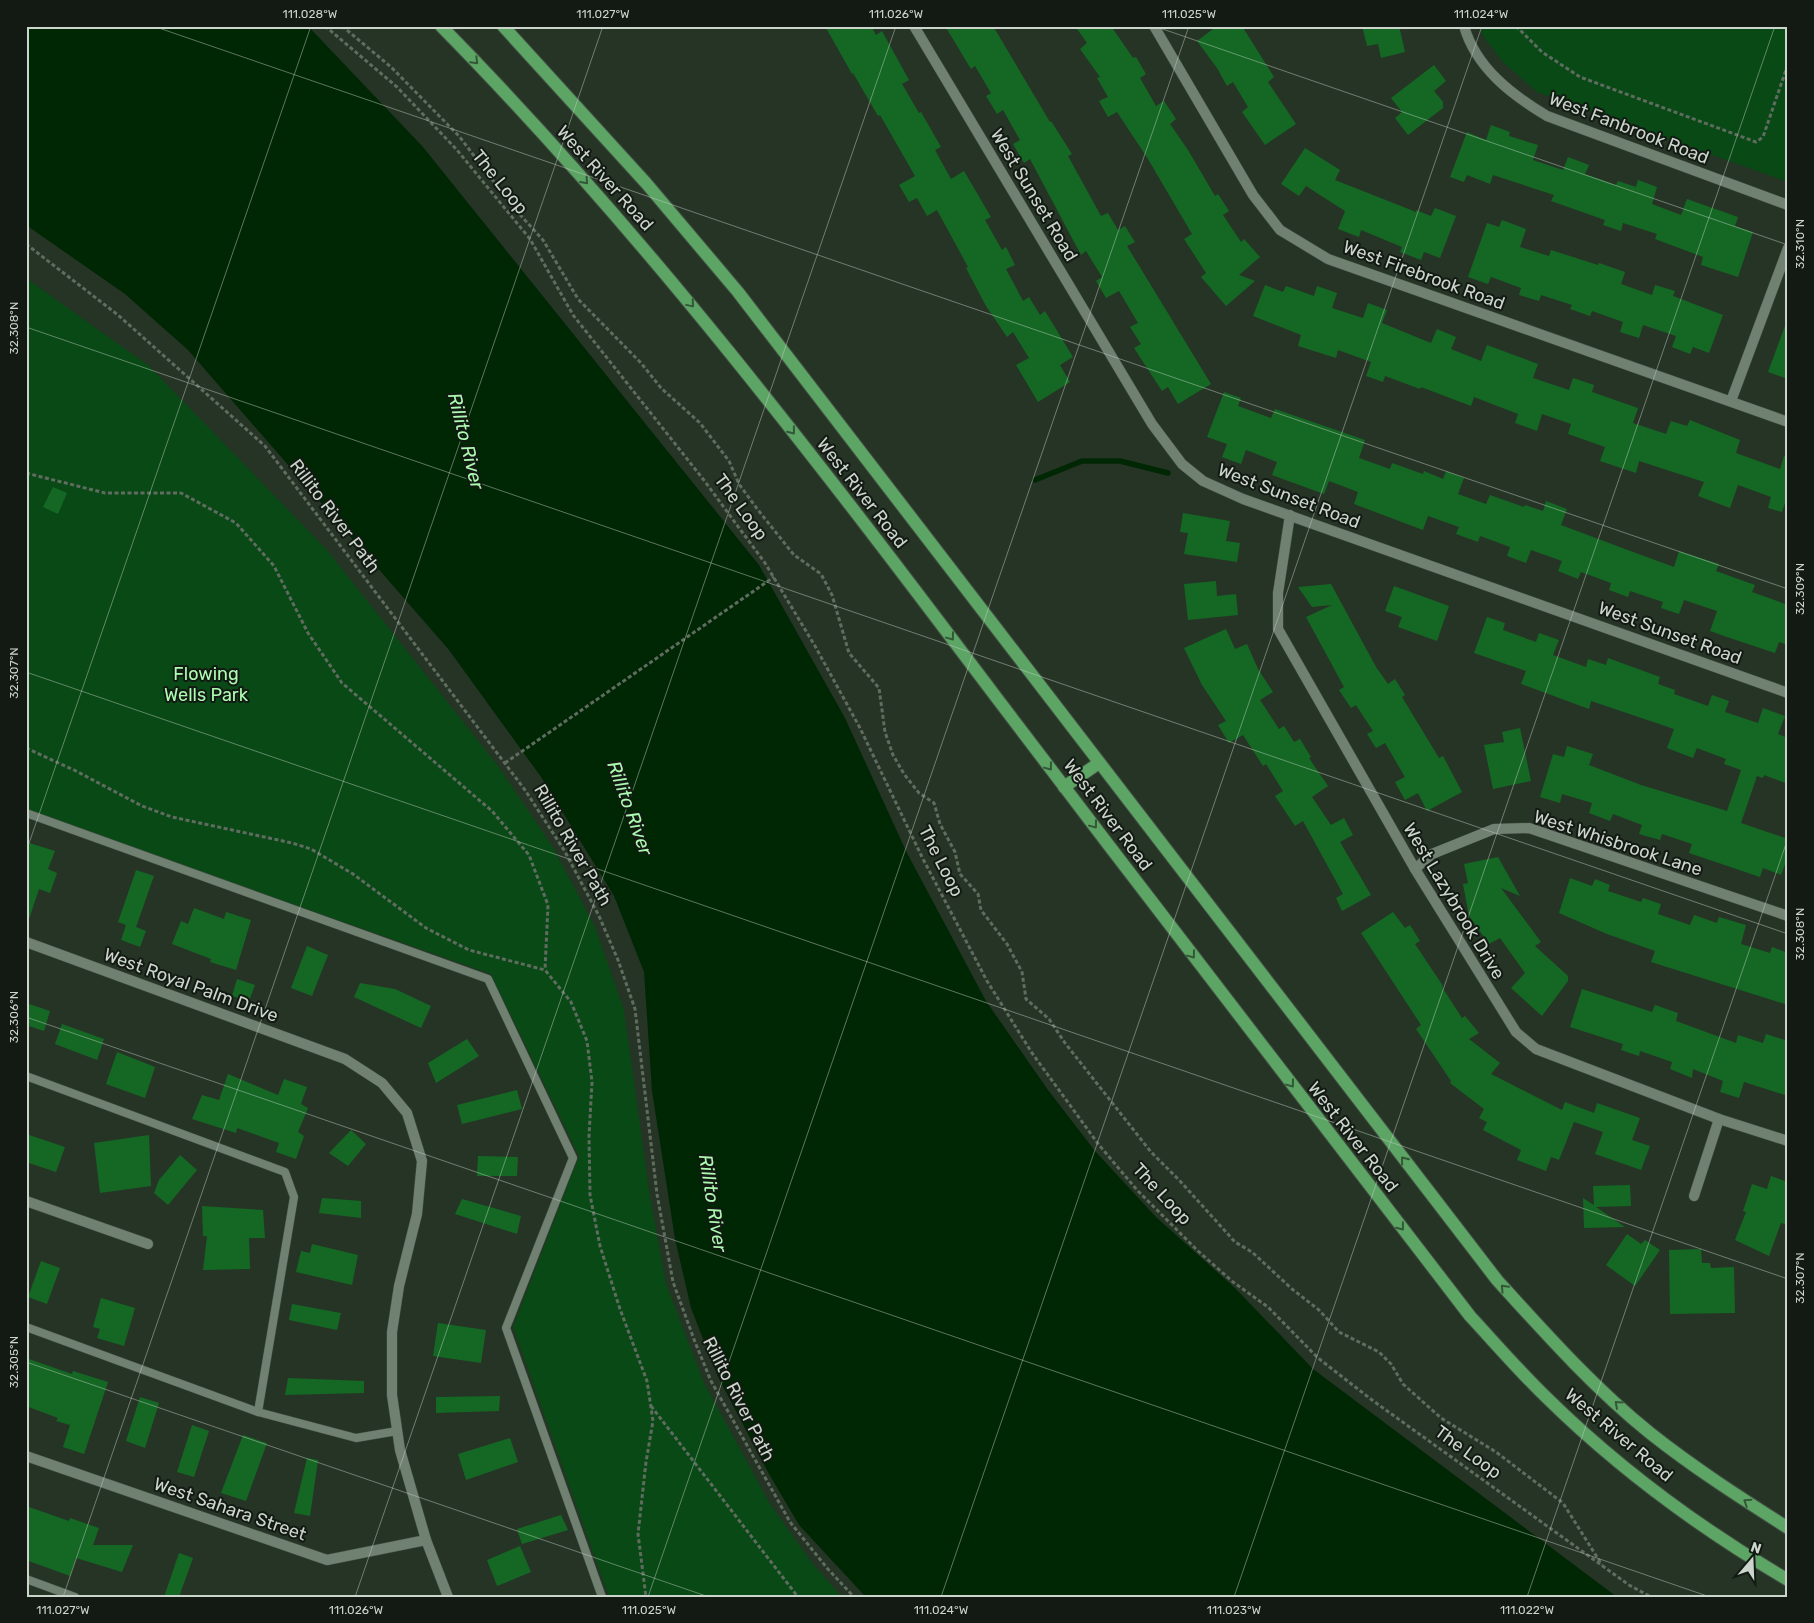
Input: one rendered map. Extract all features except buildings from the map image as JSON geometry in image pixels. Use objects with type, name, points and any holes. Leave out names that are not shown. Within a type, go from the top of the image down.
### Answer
[{"type":"main road","name":"West River Road","points":[[441,26],[486,72],[620,220],[723,343],[922,598],[1064,787],[1470,1316],[1546,1397],[1629,1470],[1698,1521],[1788,1580]]},
{"type":"main road","name":"West River Road","points":[[503,26],[646,183],[738,292],[1496,1280],[1574,1364],[1650,1432],[1715,1481],[1788,1528]]},
{"type":"main road","points":[[1064,787],[1100,763]]},
{"type":"street","name":"West Sunset Road","points":[[914,26],[1152,424],[1182,464],[1203,481],[1243,499],[1788,693]]},
{"type":"street","name":"West Firebrook Road","points":[[1154,26],[1253,194],[1280,230],[1328,259],[1788,422]]},
{"type":"street","name":"West Fanbrook Road","points":[[1464,26],[1483,64],[1495,78],[1527,104],[1547,116],[1788,204]]},
{"type":"street","points":[[1731,401],[1788,248]]},
{"type":"street","name":"West Lazybrook Drive","points":[[1290,515],[1278,593],[1278,628],[1415,869],[1507,1020],[1524,1041],[1536,1048],[1719,1118],[1788,1141]]},
{"type":"street","name":"West Whisbrook Lane","points":[[1415,869],[1432,854],[1494,829],[1529,828],[1788,916]]},
{"type":"street","name":"West Royal Palm Drive","points":[[26,942],[345,1059],[382,1083],[406,1114],[422,1161],[417,1214],[399,1286],[392,1332],[392,1395],[400,1450],[426,1540],[448,1597]]},
{"type":"street","points":[[1694,1196],[1719,1118]]},
{"type":"street","points":[[26,1201],[148,1244]]},
{"type":"street","name":"West Sahara Street","points":[[26,1456],[327,1560],[426,1540]]},
{"type":"lane","points":[[26,813],[488,979],[573,1158],[506,1328],[602,1597]]},
{"type":"lane","points":[[26,1076],[285,1172],[294,1197],[258,1412]]},
{"type":"lane","points":[[26,1327],[258,1412],[356,1438],[397,1431]]},
{"type":"lane","points":[[26,1579],[75,1597]]},
{"type":"path","name":"The Loop","points":[[325,26],[397,87],[434,124],[530,239],[573,314],[703,479],[774,577],[860,728],[922,857],[987,981],[1032,1053],[1099,1145],[1137,1190],[1198,1251],[1233,1282],[1268,1307],[1318,1358],[1372,1400],[1604,1567],[1651,1597]]},
{"type":"path","points":[[342,26],[391,67],[459,136],[513,207],[542,240],[578,299],[641,363],[661,388],[700,423],[729,461],[739,484],[794,555],[821,574],[832,595],[849,653],[879,688],[885,732],[893,755],[904,774],[919,792],[934,803],[940,824],[955,852],[960,874],[978,894],[981,910],[1007,944],[1022,972],[1026,999],[1049,1019],[1065,1043],[1151,1152],[1180,1181],[1234,1242],[1266,1264],[1319,1310],[1339,1332],[1379,1352],[1391,1364],[1402,1384],[1441,1418],[1496,1452],[1563,1503],[1604,1567]]},
{"type":"path","points":[[1516,26],[1542,52],[1580,77],[1756,142],[1763,137],[1788,64]]},
{"type":"path","name":"Rillito River Path","points":[[26,244],[118,315],[265,446],[505,763],[564,850],[599,916],[618,960],[635,1009],[657,1194],[673,1282],[694,1342],[711,1382],[767,1485],[790,1522],[827,1568],[854,1597]]},
{"type":"path","points":[[26,472],[105,492],[181,493],[236,523],[274,566],[308,633],[342,683],[492,811],[529,855],[548,905],[545,970]]},
{"type":"path","points":[[505,763],[774,577]]},
{"type":"path","points":[[26,748],[76,771],[142,806],[172,817],[312,849],[353,874],[426,928],[469,950],[545,970],[571,1002],[587,1040],[592,1082],[589,1136],[590,1195],[600,1246],[648,1380],[653,1421],[646,1462],[638,1534],[646,1597]]},
{"type":"path","points":[[651,1406],[798,1597]]},
{"type":"green space","points":[[1480,26],[1788,26],[1788,182],[1537,92],[1503,62],[1483,36]]},
{"type":"green space","name":"Flowing Wells Park","points":[[26,278],[149,366],[327,550],[498,766],[554,849],[595,927],[624,1010],[649,1191],[666,1284],[704,1383],[770,1504],[812,1563],[842,1597],[609,1597],[513,1327],[579,1156],[491,974],[26,810]]},
{"type":"water","name":"Rillito River","points":[[26,26],[308,26],[423,147],[759,565],[845,718],[907,853],[986,1001],[1048,1090],[1095,1151],[1156,1217],[1235,1288],[1313,1369],[1617,1597],[864,1595],[799,1525],[769,1474],[718,1377],[691,1308],[675,1239],[652,1091],[644,972],[614,896],[541,777],[449,650],[188,350],[125,294],[26,225]]},
{"type":"waterway","points":[[1035,480],[1082,461],[1120,461],[1168,473]]}]
